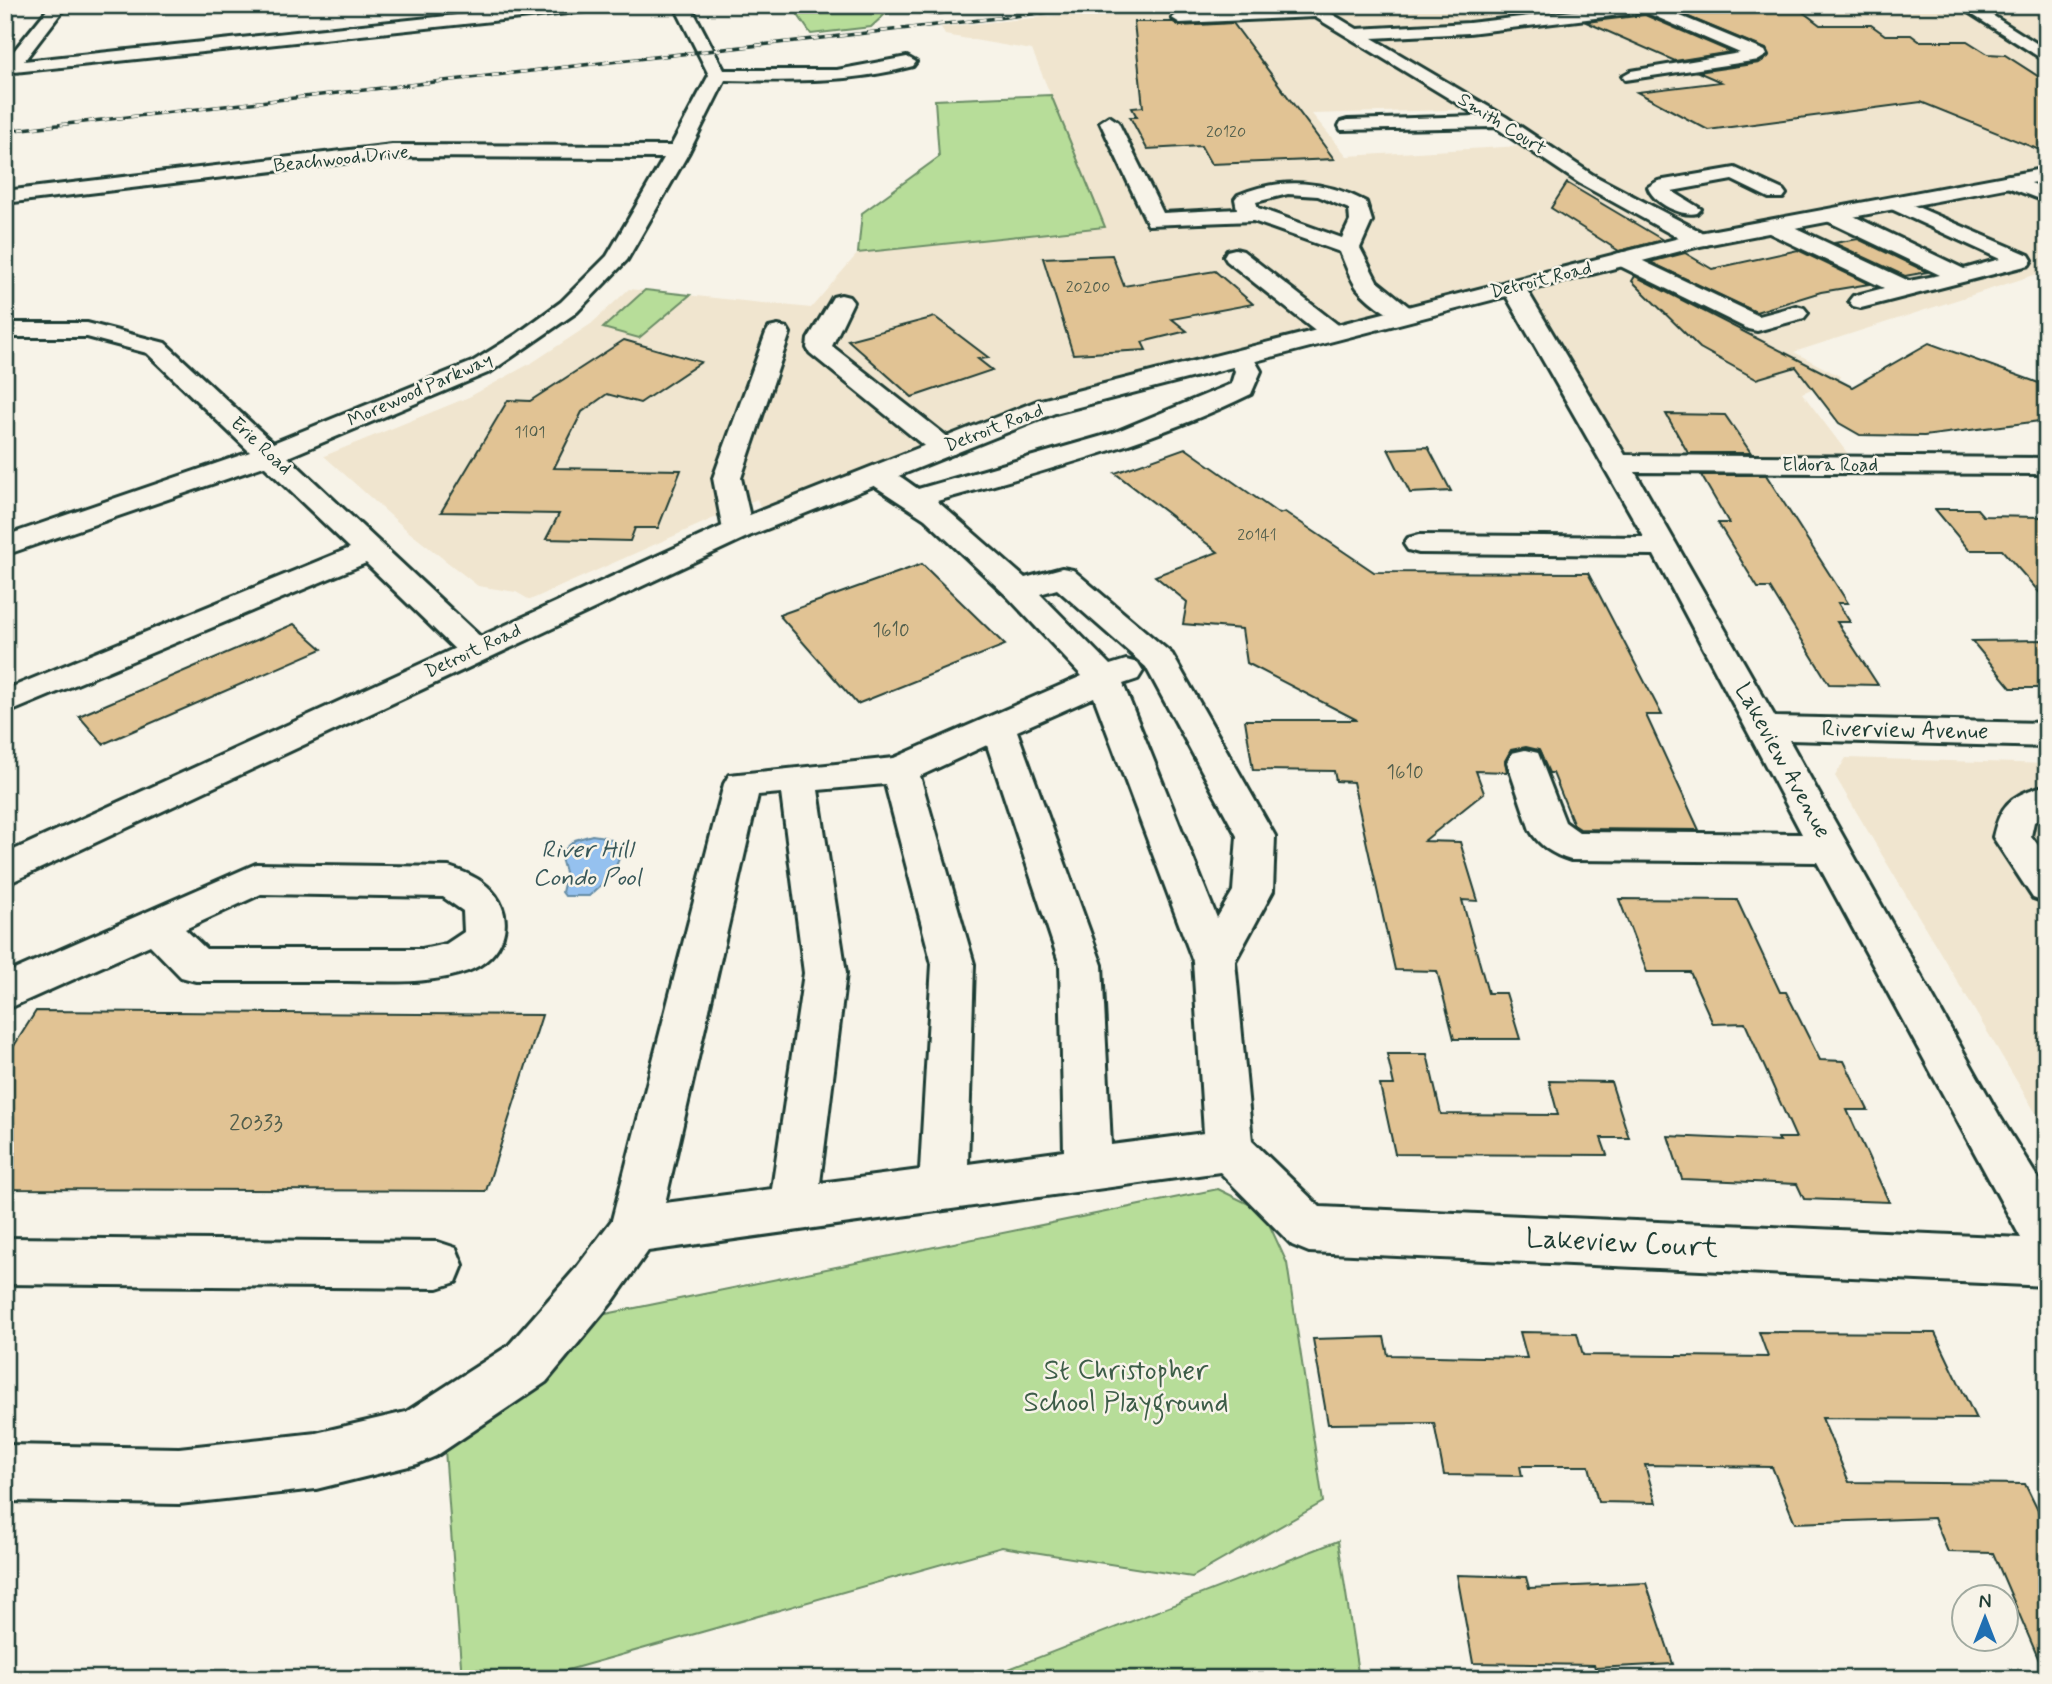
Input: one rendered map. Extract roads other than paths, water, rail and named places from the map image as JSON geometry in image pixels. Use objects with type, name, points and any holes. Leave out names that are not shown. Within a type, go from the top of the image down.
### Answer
[{"type":"street","points":[[8,68],[59,5]]},
{"type":"street","points":[[8,68],[596,5]]},
{"type":"street","points":[[682,5],[718,75],[853,74],[881,70],[907,62]]},
{"type":"street","points":[[927,8],[950,5]]},
{"type":"street","points":[[1355,34],[1409,32],[1669,5]]},
{"type":"street","points":[[1965,5],[2047,57]]},
{"type":"street","points":[[1631,76],[1759,55],[1648,8]]},
{"type":"street","points":[[1180,18],[1312,9]]},
{"type":"street","name":"Smith Court","points":[[1312,9],[1499,121],[1586,178],[1699,240]]},
{"type":"street","points":[[1379,16],[1409,32]]},
{"type":"street","name":"Morewood Parkway","points":[[5,546],[271,454],[481,367],[569,307],[616,260],[679,152],[718,75]]},
{"type":"street","points":[[1348,126],[1499,121]]},
{"type":"street","points":[[1109,122],[1156,220],[1255,214]]},
{"type":"street","points":[[1391,144],[1519,135]]},
{"type":"street","name":"Beachwood Drive","points":[[5,197],[393,151],[679,152]]},
{"type":"street","points":[[1690,209],[1660,193],[1658,187],[1735,174],[1776,194]]},
{"type":"street","name":"Detroit Road","points":[[5,871],[475,650],[738,530],[1046,407],[1699,240],[2047,174]]},
{"type":"street","points":[[2009,181],[2047,196]]},
{"type":"street","points":[[1349,248],[1361,221],[1359,206],[1340,194],[1304,188],[1260,191],[1245,199],[1249,212],[1349,248],[1367,285],[1406,314]]},
{"type":"street","points":[[1861,301],[2021,260],[1894,203]]},
{"type":"street","points":[[1833,215],[1962,276]]},
{"type":"street","points":[[1773,226],[1906,289]]},
{"type":"street","points":[[1235,256],[1333,333]]},
{"type":"street","points":[[1624,259],[1757,324],[1796,313]]},
{"type":"street","name":"Lakeview Avenue","points":[[1513,287],[1664,546],[2047,1238]]},
{"type":"street","points":[[841,302],[820,339],[820,348],[944,448]]},
{"type":"street","name":"Erie Road","points":[[5,330],[88,330],[156,348],[475,650]]},
{"type":"street","points":[[738,530],[727,478],[779,333]]},
{"type":"street","points":[[914,499],[1110,442],[1214,403],[1242,388],[1248,371],[1241,357]]},
{"type":"street","name":"Eldora Road","points":[[1614,463],[2047,466]]},
{"type":"street","points":[[634,1230],[1229,1150],[1214,961],[1104,679],[1019,590],[935,513],[877,475]]},
{"type":"street","points":[[1419,544],[1664,546]]},
{"type":"street","points":[[5,702],[371,550]]},
{"type":"street","points":[[1019,590],[1062,577],[1157,658],[1256,836],[1253,891],[1214,961]]},
{"type":"street","points":[[5,1473],[179,1476],[316,1461],[416,1437],[527,1364],[595,1284],[634,1230],[742,784],[900,770],[1157,658]]},
{"type":"street","points":[[998,727],[1081,965],[1088,1169]]},
{"type":"street","name":"Riverview Avenue","points":[[1763,728],[2047,735]]},
{"type":"street","points":[[1525,762],[1549,830],[1571,846],[1829,848]]},
{"type":"street","points":[[900,770],[953,964],[943,1189]]},
{"type":"street","points":[[793,1209],[825,973],[798,779]]},
{"type":"street","points":[[2047,800],[2040,800],[2017,815],[2012,837],[2047,888]]},
{"type":"street","points":[[5,993],[155,924],[256,878],[449,882],[475,895],[486,916],[482,940],[457,958],[422,965],[196,965],[155,924]]},
{"type":"street","name":"Lakeview Court","points":[[1229,1150],[1309,1230],[2047,1263]]},
{"type":"street","points":[[5,1261],[438,1265]]},
{"type":"water","name":"River Hill Condo Pool","points":[[592,835],[608,838],[617,844],[620,852],[618,861],[606,880],[589,896],[565,896],[562,892],[566,876],[560,854],[575,840]]},
{"type":"railway","points":[[5,131],[1111,5]]},
{"type":"railway","points":[[1101,10],[1142,5]]},
{"type":"park label","name":"St Christopher School Playground","points":[[1126,1387]]}]
